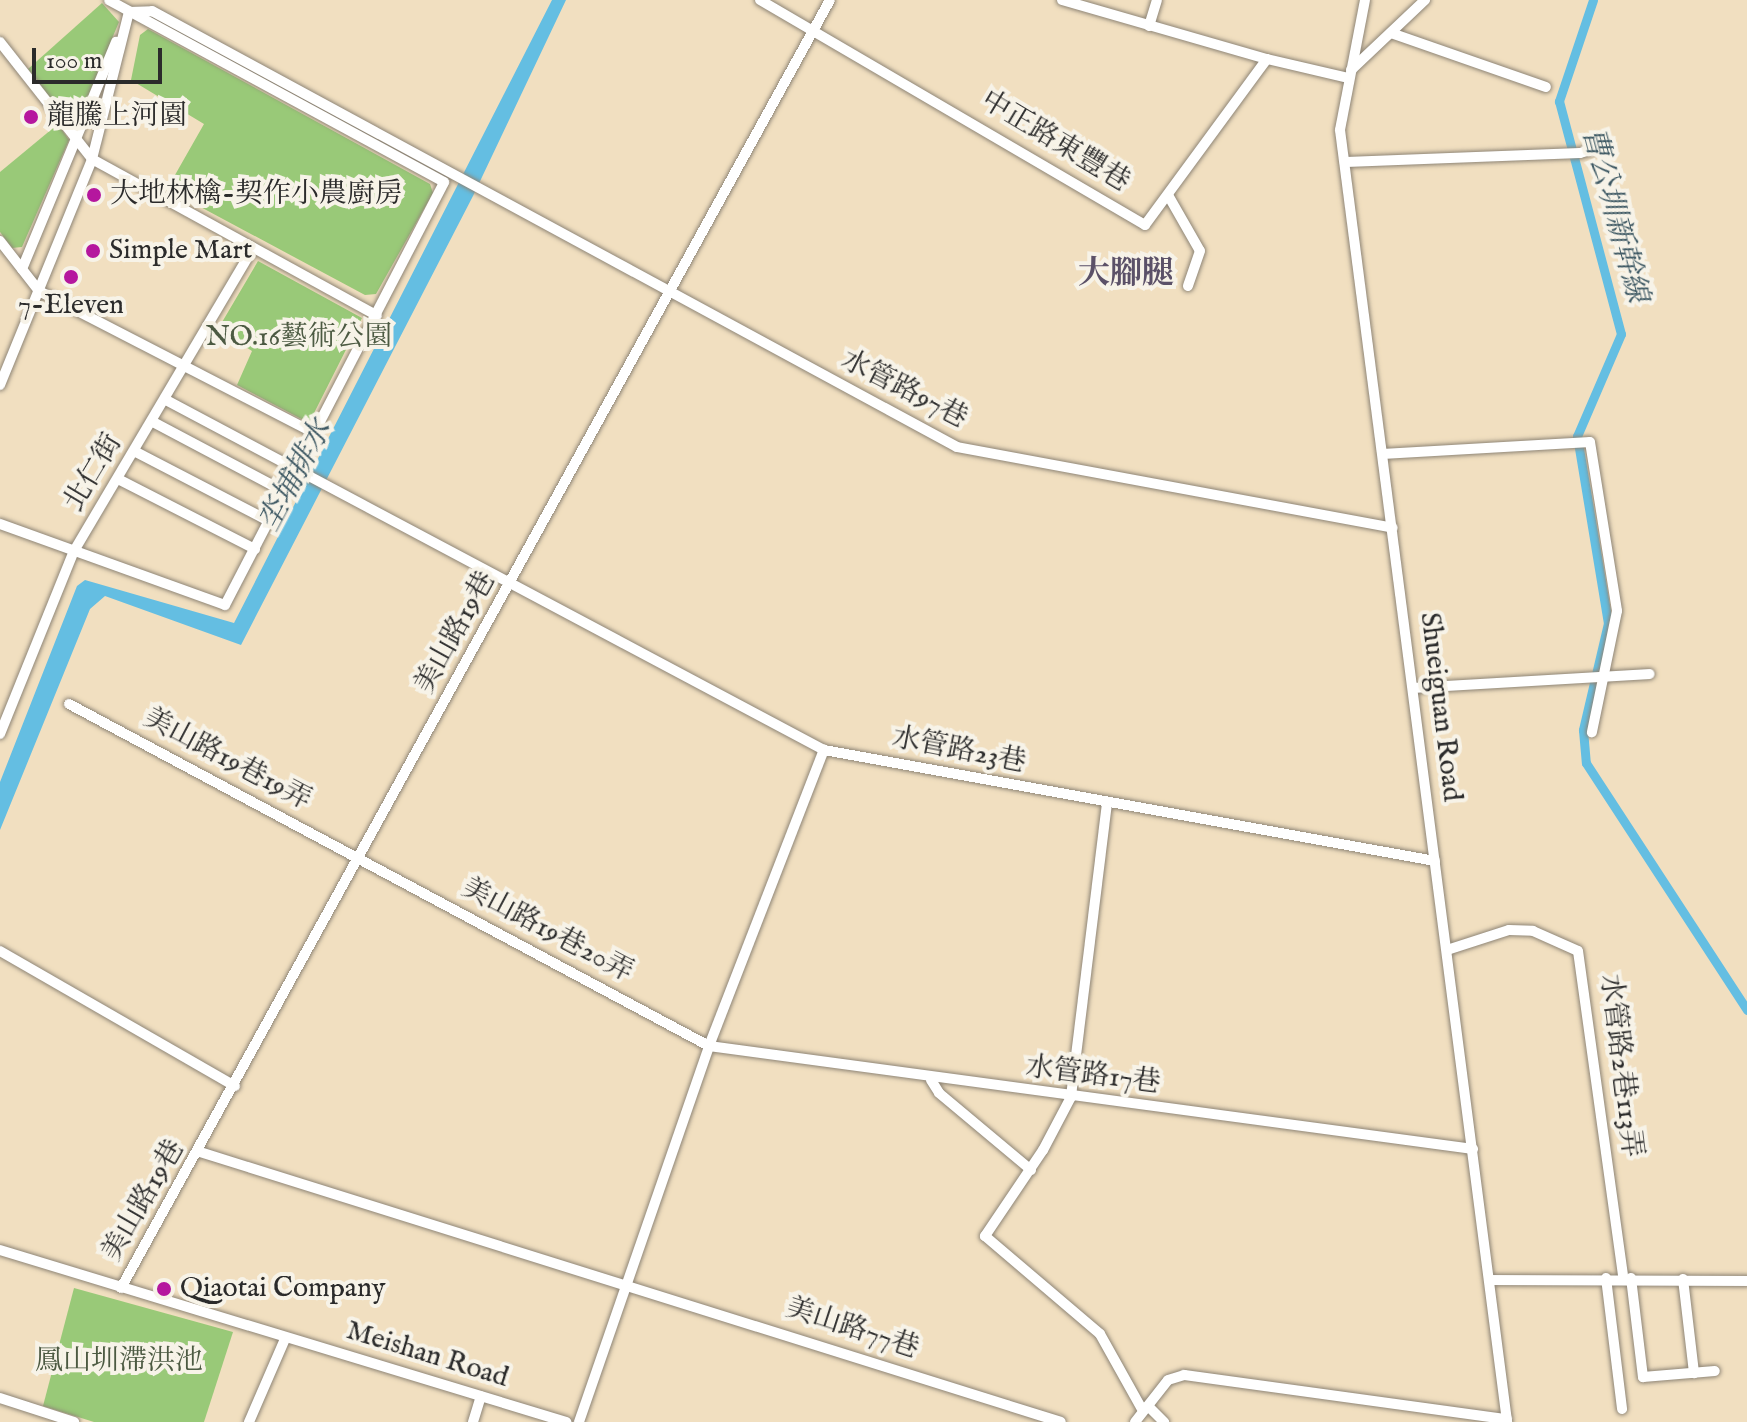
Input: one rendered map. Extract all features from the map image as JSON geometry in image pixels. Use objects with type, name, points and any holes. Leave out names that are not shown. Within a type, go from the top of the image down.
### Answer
[{"type":"street","name":"水管路97巷","points":[[109,0],[447,179],[479,191],[957,447],[1393,528]]},
{"type":"street","points":[[0,385],[92,159],[133,0]]},
{"type":"street","name":"中正路東豐巷","points":[[760,0],[1145,225],[1267,59]]},
{"type":"street","name":"美山路19巷","points":[[121,1288],[200,1152],[830,0]]},
{"type":"street","points":[[1062,0],[1267,59],[1349,74],[1425,0]]},
{"type":"street","points":[[1149,26],[1157,0]]},
{"type":"street","name":"Shueiguan Road","points":[[1365,0],[1340,130],[1507,1421]]},
{"type":"street","points":[[22,269],[129,12]]},
{"type":"street","points":[[1391,33],[1546,87]]},
{"type":"street","points":[[0,42],[92,159],[377,316]]},
{"type":"street","points":[[1346,162],[1564,154],[1605,146]]},
{"type":"street","points":[[0,524],[225,605],[285,492],[300,472],[316,434],[447,179]]},
{"type":"street","points":[[1168,195],[1200,251],[1188,286]]},
{"type":"street","points":[[0,241],[39,291],[316,434]]},
{"type":"street","name":"北仁街","points":[[0,734],[4,715],[74,551],[186,368],[253,248]]},
{"type":"street","name":"水管路23巷","points":[[166,400],[512,581],[824,750],[1435,861]]},
{"type":"street","points":[[153,422],[285,492]]},
{"type":"street","points":[[1383,454],[1588,442],[1617,611],[1592,732]]},
{"type":"street","points":[[134,451],[269,521]]},
{"type":"street","points":[[118,479],[255,549]]},
{"type":"street","points":[[1413,688],[1650,674]]},
{"type":"street","name":"美山路19巷19弄","points":[[69,704],[361,858]]},
{"type":"street","points":[[579,1422],[709,1046],[824,750]]},
{"type":"street","points":[[1107,803],[1071,1097],[1031,1170],[985,1236],[1100,1334],[1145,1408],[1164,1422]]},
{"type":"street","name":"美山路19巷20弄","points":[[361,858],[709,1046]]},
{"type":"street","name":"水管路2巷113弄","points":[[1447,950],[1509,930],[1533,931],[1578,951],[1627,1278]]},
{"type":"street","points":[[0,951],[235,1086]]},
{"type":"street","name":"水管路17巷","points":[[709,1046],[931,1080],[1473,1149]]},
{"type":"street","points":[[931,1080],[939,1093],[1031,1170]]},
{"type":"street","name":"美山路77巷","points":[[200,1152],[628,1282],[1061,1422]]},
{"type":"street","name":"Meishan Road","points":[[0,1250],[566,1422]]},
{"type":"street","points":[[1606,1278],[1622,1409]]},
{"type":"street","points":[[1627,1278],[1643,1377],[1715,1371]]},
{"type":"street","points":[[1489,1280],[1627,1278],[1747,1281]]},
{"type":"street","points":[[1683,1279],[1694,1373]]},
{"type":"street","points":[[249,1422],[285,1339]]},
{"type":"street","points":[[1135,1422],[1168,1380],[1184,1375],[1507,1421]]},
{"type":"street","points":[[473,1422],[481,1396]]},
{"type":"street","points":[[0,1398],[74,1422]]},
{"type":"green space","points":[[102,3],[119,22],[77,122],[70,123],[28,69]]},
{"type":"green space","points":[[148,29],[430,184],[433,193],[376,294],[365,295],[167,189],[204,124],[131,80],[140,35]]},
{"type":"green space","points":[[58,124],[69,140],[22,247],[12,248],[0,232],[0,172]]},
{"type":"green space","name":"NO.16藝術公園","points":[[258,261],[362,318],[309,423],[237,385],[252,351],[218,329]]},
{"type":"green space","name":"鳳山圳滯洪池","points":[[74,1288],[233,1332],[204,1422],[94,1422],[43,1406]]},
{"type":"water","points":[[552,0],[566,0],[473,196],[241,645],[105,596],[90,609],[0,830],[0,782],[77,586],[85,580],[234,623]]},
{"type":"waterway","name":"曹公圳新幹線","points":[[1593,0],[1559,101],[1621,334],[1577,436],[1608,623],[1583,730],[1586,763],[1747,1010]]},
{"type":"place","name":"龍騰上河園","points":[[31,117]]},
{"type":"place","name":"大地林檎-契作小農廚房","points":[[94,195]]},
{"type":"place","name":"Simple Mart","points":[[93,251]]},
{"type":"place","name":"7-Eleven","points":[[71,277]]},
{"type":"place","name":"Qiaotai Company","points":[[164,1289]]},
{"type":"district","name":"大腳腿","points":[[1126,275]]},
{"type":"water label","name":"坔埔排水","points":[[296,476]]}]
